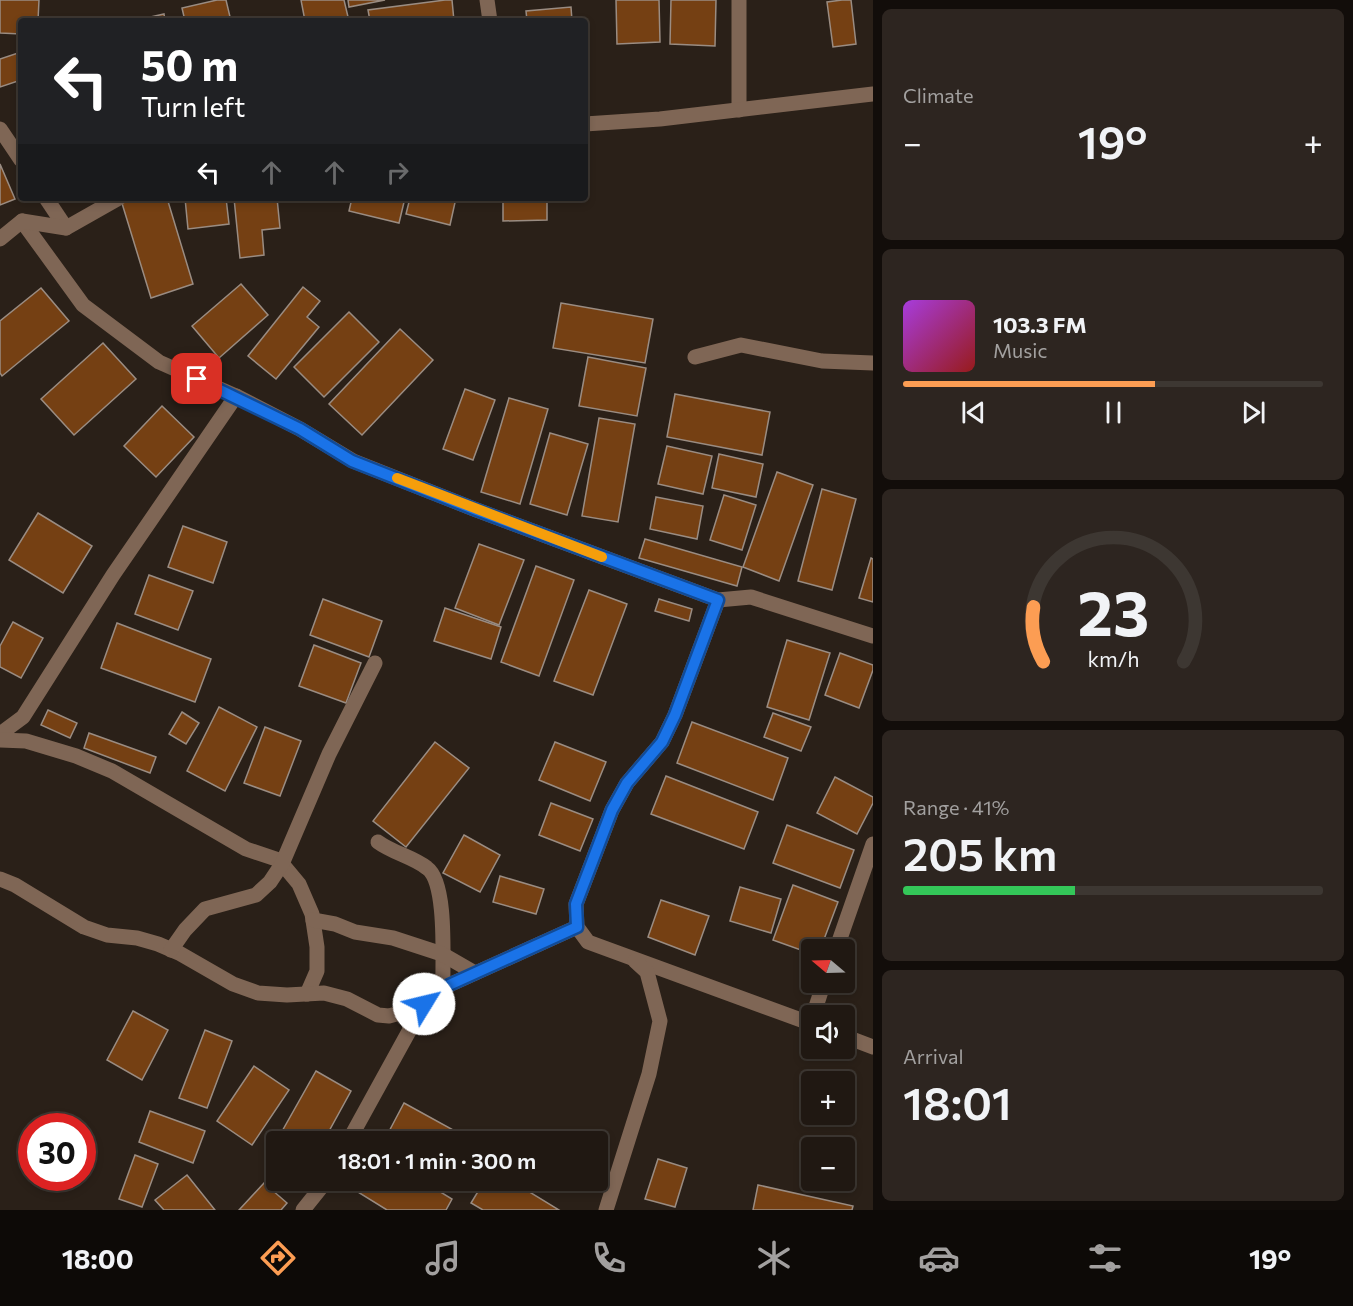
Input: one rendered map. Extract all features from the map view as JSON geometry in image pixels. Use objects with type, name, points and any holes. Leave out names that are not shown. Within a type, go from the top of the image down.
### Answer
[{"type":"street","points":[[487,0],[490,18]]},
{"type":"street","points":[[739,0],[739,110]]},
{"type":"street","points":[[588,124],[660,119],[873,94]]},
{"type":"street","points":[[0,129],[18,156]]},
{"type":"street","points":[[48,201],[66,228]]},
{"type":"street","points":[[0,239],[22,221],[66,228],[114,201]]},
{"type":"street","points":[[22,221],[83,305],[159,362],[236,396],[300,429],[352,461],[718,600],[751,597],[873,636]]},
{"type":"street","points":[[695,357],[741,345],[822,361],[873,363]]},
{"type":"street","points":[[0,734],[23,717],[112,575],[236,396]]},
{"type":"street","points":[[718,600],[675,715],[662,742],[627,783],[612,810],[576,904],[577,927],[588,942],[801,1017]]},
{"type":"street","points":[[171,950],[185,930],[205,909],[256,895],[270,882],[282,864],[336,737],[375,663]]},
{"type":"street","points":[[0,740],[26,741],[76,756],[112,771],[246,849],[279,860],[299,884],[313,920],[317,971],[307,994]]},
{"type":"street","points":[[378,842],[389,850],[429,868],[440,891],[443,989]]},
{"type":"street","points":[[840,939],[873,844]]},
{"type":"street","points":[[0,879],[15,885],[84,927],[107,935],[137,938],[171,950],[233,984],[258,993],[324,993],[347,999],[378,1015],[389,1016],[422,1007]]},
{"type":"street","points":[[313,920],[335,924],[356,932],[393,938],[442,954],[475,974]]},
{"type":"street","points":[[354,1131],[422,1007],[443,989],[577,927]]},
{"type":"street","points":[[606,1210],[649,1074],[660,1021],[647,972],[633,959]]},
{"type":"street","points":[[855,1040],[873,1047]]},
{"type":"street","points":[[303,1210],[318,1191]]},
{"type":"building","points":[[0,0],[39,0],[38,18],[18,18],[18,34],[0,33]]},
{"type":"building","points":[[226,0],[230,18],[184,18],[182,8]]},
{"type":"building","points":[[301,0],[344,0],[348,18],[304,18]]},
{"type":"building","points":[[348,0],[385,0],[349,7]]},
{"type":"building","points":[[452,0],[454,18],[369,18],[368,10]]},
{"type":"building","points":[[616,0],[659,0],[660,42],[617,44]]},
{"type":"building","points":[[671,0],[716,0],[715,46],[670,44]]},
{"type":"building","points":[[851,0],[856,44],[833,47],[827,2]]},
{"type":"building","points":[[571,7],[572,18],[527,18],[526,11]]},
{"type":"building","points":[[164,14],[165,18],[146,18]]},
{"type":"building","points":[[18,53],[18,81],[0,87],[0,59]]},
{"type":"building","points":[[0,164],[15,199],[0,205]]},
{"type":"building","points":[[121,201],[168,201],[193,284],[151,298]]},
{"type":"building","points":[[185,201],[226,201],[229,224],[188,229]]},
{"type":"building","points":[[234,201],[277,201],[280,228],[262,230],[264,255],[240,258]]},
{"type":"building","points":[[351,201],[404,201],[399,223],[349,211]]},
{"type":"building","points":[[409,201],[455,201],[450,225],[406,214]]},
{"type":"building","points":[[503,201],[547,201],[547,220],[503,221]]},
{"type":"building","points":[[241,284],[268,315],[219,358],[192,326]]},
{"type":"building","points":[[303,287],[320,301],[307,317],[319,327],[276,379],[248,356]]},
{"type":"building","points":[[41,288],[69,321],[2,376],[0,373],[0,321]]},
{"type":"building","points":[[561,303],[653,319],[645,363],[553,348]]},
{"type":"building","points":[[349,312],[379,342],[324,397],[294,367]]},
{"type":"building","points":[[400,329],[433,360],[362,435],[329,404]]},
{"type":"building","points":[[103,343],[136,379],[74,435],[41,399]]},
{"type":"building","points":[[588,357],[646,368],[637,416],[579,406]]},
{"type":"building","points":[[465,389],[495,400],[473,460],[443,449]]},
{"type":"building","points":[[675,394],[770,412],[762,455],[667,437]]},
{"type":"building","points":[[509,398],[548,409],[520,504],[481,492]]},
{"type":"building","points":[[162,406],[194,437],[156,477],[124,446]]},
{"type":"building","points":[[599,418],[635,424],[618,522],[582,516]]},
{"type":"building","points":[[550,433],[588,444],[567,515],[530,504]]},
{"type":"building","points":[[667,446],[712,456],[703,494],[658,484]]},
{"type":"building","points":[[719,454],[763,464],[756,497],[712,488]]},
{"type":"building","points":[[777,472],[813,485],[779,581],[743,567]]},
{"type":"building","points":[[822,489],[856,499],[832,590],[798,581]]},
{"type":"building","points":[[724,495],[756,505],[742,550],[710,540]]},
{"type":"building","points":[[656,497],[703,506],[697,539],[650,529]]},
{"type":"building","points":[[38,513],[92,546],[63,593],[9,560]]},
{"type":"building","points":[[183,526],[227,542],[213,583],[168,567]]},
{"type":"building","points":[[645,539],[742,567],[737,586],[639,558]]},
{"type":"building","points":[[479,544],[524,560],[499,625],[455,608]]},
{"type":"building","points":[[871,558],[873,559],[873,602],[859,598]]},
{"type":"building","points":[[536,566],[574,580],[539,676],[501,662]]},
{"type":"building","points":[[149,575],[193,591],[178,630],[135,614]]},
{"type":"building","points":[[589,590],[627,604],[593,695],[554,681]]},
{"type":"building","points":[[323,599],[382,621],[369,657],[310,635]]},
{"type":"building","points":[[659,599],[692,609],[689,621],[655,611]]},
{"type":"building","points":[[445,608],[501,627],[491,659],[434,641]]},
{"type":"building","points":[[13,622],[43,638],[21,678],[0,667],[0,646]]},
{"type":"building","points":[[117,623],[211,659],[195,702],[101,668]]},
{"type":"building","points":[[787,640],[830,653],[809,720],[767,707]]},
{"type":"building","points":[[314,645],[361,663],[346,703],[299,686]]},
{"type":"building","points":[[840,653],[873,665],[859,708],[825,695]]},
{"type":"building","points":[[219,707],[257,727],[225,791],[187,771]]},
{"type":"building","points":[[48,710],[77,723],[70,738],[41,725]]},
{"type":"building","points":[[182,712],[199,723],[186,744],[169,734]]},
{"type":"building","points":[[773,713],[811,727],[801,751],[764,737]]},
{"type":"building","points":[[692,722],[788,758],[773,800],[677,763]]},
{"type":"building","points":[[265,727],[301,741],[280,796],[244,783]]},
{"type":"building","points":[[89,733],[156,757],[150,773],[84,748]]},
{"type":"building","points":[[435,742],[469,768],[406,847],[373,821]]},
{"type":"building","points":[[555,742],[606,762],[590,801],[539,780]]},
{"type":"building","points":[[666,776],[758,812],[744,849],[651,814]]},
{"type":"building","points":[[835,777],[873,797],[873,803],[857,834],[817,813]]},
{"type":"building","points":[[551,803],[593,819],[580,851],[539,835]]},
{"type":"building","points":[[787,825],[854,850],[840,888],[773,863]]},
{"type":"building","points":[[464,835],[500,855],[480,892],[443,873]]},
{"type":"building","points":[[500,876],[544,889],[536,914],[493,902]]},
{"type":"building","points":[[793,885],[838,902],[824,939],[801,939],[801,950],[773,940]]},
{"type":"building","points":[[740,887],[781,899],[771,933],[730,921]]},
{"type":"building","points":[[661,900],[709,916],[695,955],[648,937]]},
{"type":"building","points":[[133,1011],[168,1030],[142,1080],[107,1060]]},
{"type":"building","points":[[205,1030],[232,1041],[207,1108],[179,1098]]},
{"type":"building","points":[[254,1066],[289,1090],[252,1145],[217,1121]]},
{"type":"building","points":[[316,1071],[351,1091],[329,1131],[282,1131]]},
{"type":"building","points":[[404,1103],[455,1131],[389,1131]]},
{"type":"building","points":[[150,1111],[205,1131],[193,1163],[139,1142]]},
{"type":"building","points":[[135,1155],[158,1164],[142,1207],[119,1199]]},
{"type":"building","points":[[658,1159],[687,1168],[675,1207],[645,1199]]},
{"type":"building","points":[[187,1175],[215,1210],[164,1210],[155,1200]]},
{"type":"building","points":[[264,1183],[266,1191],[273,1191],[287,1203],[281,1210],[239,1210]]},
{"type":"building","points":[[758,1185],[853,1206],[852,1210],[753,1210]]},
{"type":"building","points":[[356,1191],[439,1191],[452,1199],[446,1210],[387,1210]]},
{"type":"building","points":[[478,1191],[528,1191],[559,1210],[483,1210],[471,1203]]},
{"type":"slow traffic","points":[[397,478],[602,557]]},
{"type":"route","points":[[197,379],[300,429],[352,461],[718,600],[675,715],[662,742],[627,783],[612,810],[576,904],[577,927],[449,985],[424,1004]]}]
